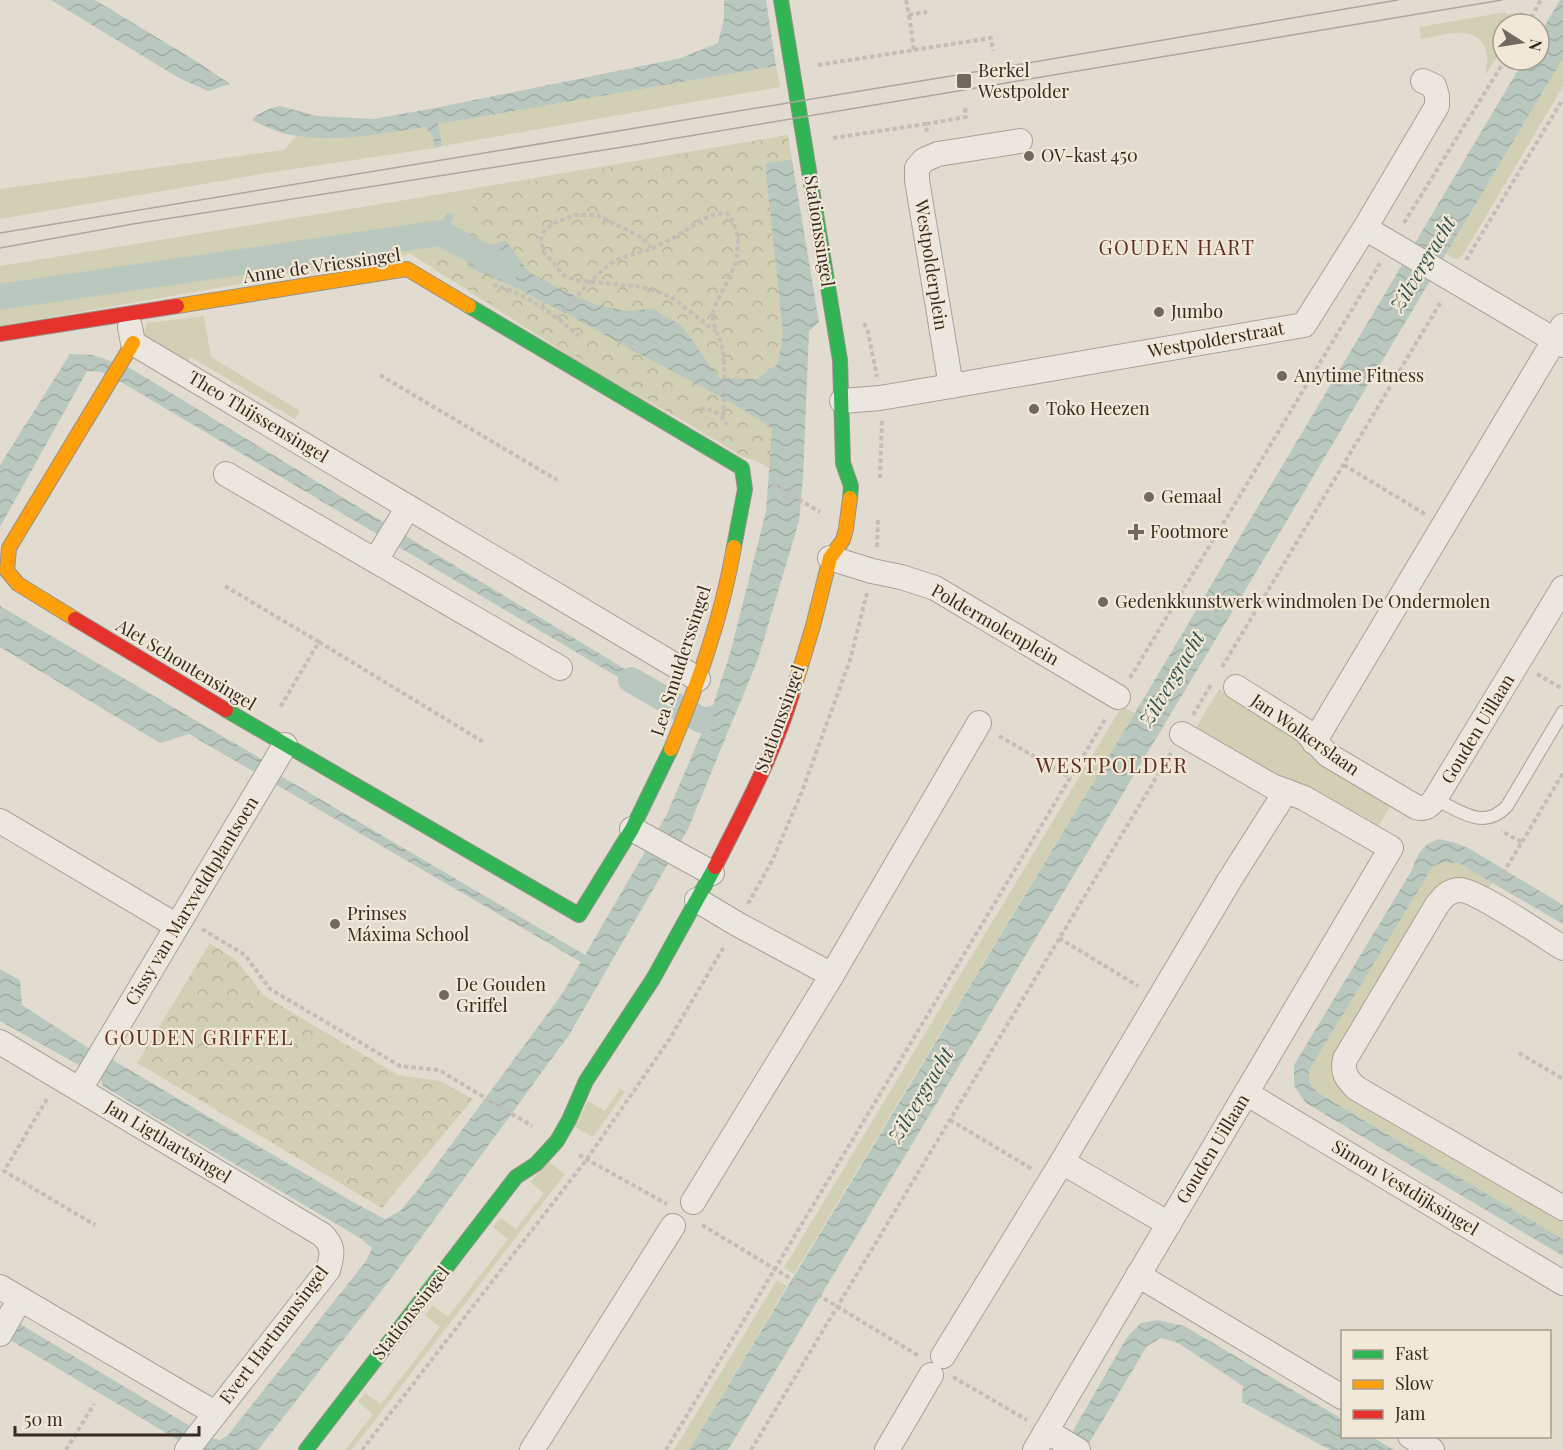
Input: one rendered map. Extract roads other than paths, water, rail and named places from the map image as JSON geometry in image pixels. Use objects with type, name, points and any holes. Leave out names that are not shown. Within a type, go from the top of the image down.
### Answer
[{"type":"street","name":"Stationssingel","points":[[306,1450],[516,1177],[536,1164],[557,1141],[586,1081],[653,978],[746,807],[786,714],[813,626],[829,547],[843,540],[850,486],[843,463],[840,360],[781,0]]},
{"type":"street","name":"Westpolderstraat","points":[[842,401],[880,398],[1304,325],[1437,106],[1434,86],[1423,81]]},
{"type":"street","name":"Westpolderplein","points":[[951,386],[917,180],[917,168],[924,160],[938,154],[1020,141]]},
{"type":"street","points":[[1314,742],[1560,337],[1447,277],[1365,228]]},
{"type":"street","name":"Anne de Vriessingel","points":[[0,334],[407,269],[742,468]]},
{"type":"street","points":[[127,313],[128,352]]},
{"type":"street","name":"Alet Schoutensingel","points":[[128,352],[9,548],[7,571],[18,584],[272,756],[579,915]]},
{"type":"street","name":"Theo Thijssensingel","points":[[128,352],[392,534],[561,668]]},
{"type":"street","name":"Stationssingel","points":[[837,480],[843,463]]},
{"type":"street","name":"Lea Smulderssingel","points":[[579,915],[641,834],[665,763],[690,702],[715,628],[732,560],[745,489],[742,468]]},
{"type":"street","name":"Theo Thijssensingel","points":[[226,474],[392,534],[698,679]]},
{"type":"street","name":"Poldermolenplein","points":[[829,547],[872,571],[935,588],[1125,700]]},
{"type":"street","name":"Gouden Uillaan","points":[[1435,799],[1563,588]]},
{"type":"street","name":"Jan Wolkerslaan","points":[[1236,687],[1304,730],[1328,755],[1416,807],[1420,809],[1430,806],[1435,799]]},
{"type":"street","points":[[693,1202],[832,975],[978,723]]},
{"type":"street","points":[[887,1450],[1286,791],[1272,786],[1176,730]]},
{"type":"street","name":"Cissy van Marxveldtplantsoen","points":[[83,1073],[179,922],[272,756]]},
{"type":"street","name":"Gouden Uillaan","points":[[1056,1443],[1138,1275],[1391,848],[1304,798],[1286,791]]},
{"type":"street","points":[[0,821],[179,922]]},
{"type":"street","points":[[641,834],[712,873]]},
{"type":"street","points":[[1563,948],[1466,891],[1451,892],[1444,896],[1437,905],[1345,1059],[1343,1069],[1356,1088],[1563,1208]]},
{"type":"street","points":[[697,900],[832,975]]},
{"type":"street","name":"Jan Ligthartsingel","points":[[0,1042],[83,1073],[321,1234],[328,1240],[330,1246]]},
{"type":"street","name":"Stationssingel","points":[[563,1103],[586,1081]]},
{"type":"street","name":"Simon Vestdijksingel","points":[[1246,1093],[1563,1283]]},
{"type":"street","name":"Stationssingel","points":[[516,1177],[522,1158]]},
{"type":"street","points":[[1057,1171],[1169,1224]]},
{"type":"street","points":[[532,1450],[673,1226]]},
{"type":"street","name":"Evert Hartmansingel","points":[[198,1436],[328,1270],[331,1259],[330,1246]]},
{"type":"street","points":[[1138,1275],[1341,1396]]},
{"type":"street","points":[[8,1309],[198,1436]]},
{"type":"street","points":[[1412,1438],[1432,1450]]},
{"type":"lane","name":"Gouden Uillaan","points":[[1435,799],[1471,817],[1480,819],[1498,814],[1507,806],[1563,712]]},
{"type":"water","points":[[51,0],[95,0],[230,84],[208,91],[179,78]]},
{"type":"water","points":[[724,0],[766,0],[776,66],[438,124],[442,146],[435,148],[430,133],[424,127],[355,137],[320,138],[286,134],[252,120],[271,108],[280,106],[317,116],[374,119],[681,58],[718,43],[724,19]]},
{"type":"water","name":"Zilvergracht","points":[[1560,0],[1563,0],[1563,58],[1270,549],[728,1450],[689,1450],[1135,713],[1517,72],[1551,72],[1551,15]]},
{"type":"water","points":[[792,160],[819,322],[809,331],[799,521],[758,659],[688,829],[569,1035],[396,1272],[258,1450],[195,1450],[0,1334],[0,1312],[210,1438],[220,1440],[228,1435],[366,1261],[372,1248],[360,1238],[103,1086],[100,1077],[0,1021],[0,969],[20,980],[22,1005],[90,1049],[111,1059],[385,1219],[400,1211],[417,1191],[562,994],[581,962],[189,734],[160,743],[0,647],[0,606],[258,757],[281,776],[585,955],[667,814],[702,732],[694,724],[700,707],[713,705],[730,654],[766,511],[772,428],[722,398],[553,307],[468,267],[478,248],[506,241],[529,272],[560,289],[594,304],[625,311],[653,309],[682,326],[720,378],[757,379],[778,364],[783,334],[765,163]]},
{"type":"water","points":[[70,354],[93,355],[130,368],[661,691],[660,702],[101,372],[87,371],[0,527],[0,465]]},
{"type":"water","points":[[1439,839],[1468,848],[1563,905],[1563,924],[1460,864],[1445,862],[1433,866],[1309,1070],[1309,1082],[1317,1092],[1563,1239],[1563,1256],[1306,1103],[1294,1086],[1294,1065],[1412,870],[1419,854],[1428,844]]},
{"type":"water","points":[[1158,1320],[1184,1326],[1341,1418],[1341,1438],[1374,1438],[1394,1450],[1330,1450],[1242,1402],[1243,1386],[1178,1343],[1161,1338],[1147,1346],[1085,1450],[1062,1450],[1127,1337],[1141,1323]]},
{"type":"waterway","points":[[440,233],[449,217]]},
{"type":"waterway","points":[[0,297],[440,233],[507,268]]},
{"type":"waterway","points":[[631,680],[701,720]]},
{"type":"tram line","points":[[0,233],[1398,0]]},
{"type":"tram line","points":[[0,248],[133,224],[623,147],[1502,0]]},
{"type":"place","name":"Berkel Westpolder","points":[[964,81]]},
{"type":"place","name":"OV-kast 450","points":[[1029,156]]},
{"type":"place","name":"Jumbo","points":[[1159,312]]},
{"type":"place","name":"Anytime Fitness","points":[[1282,376]]},
{"type":"place","name":"Toko Heezen","points":[[1034,409]]},
{"type":"place","name":"Gemaal","points":[[1149,497]]},
{"type":"place","name":"Footmore","points":[[1136,532]]},
{"type":"place","name":"Gedenkkunstwerk windmolen De Ondermolen","points":[[1103,602]]},
{"type":"place","name":"Prinses Máxima School","points":[[335,924]]},
{"type":"place","name":"De Gouden Griffel","points":[[444,995]]},
{"type":"district","name":"GOUDEN HART","points":[[1177,248]]},
{"type":"district","name":"WESTPOLDER","points":[[1112,766]]},
{"type":"district","name":"GOUDEN GRIFFEL","points":[[199,1038]]}]
